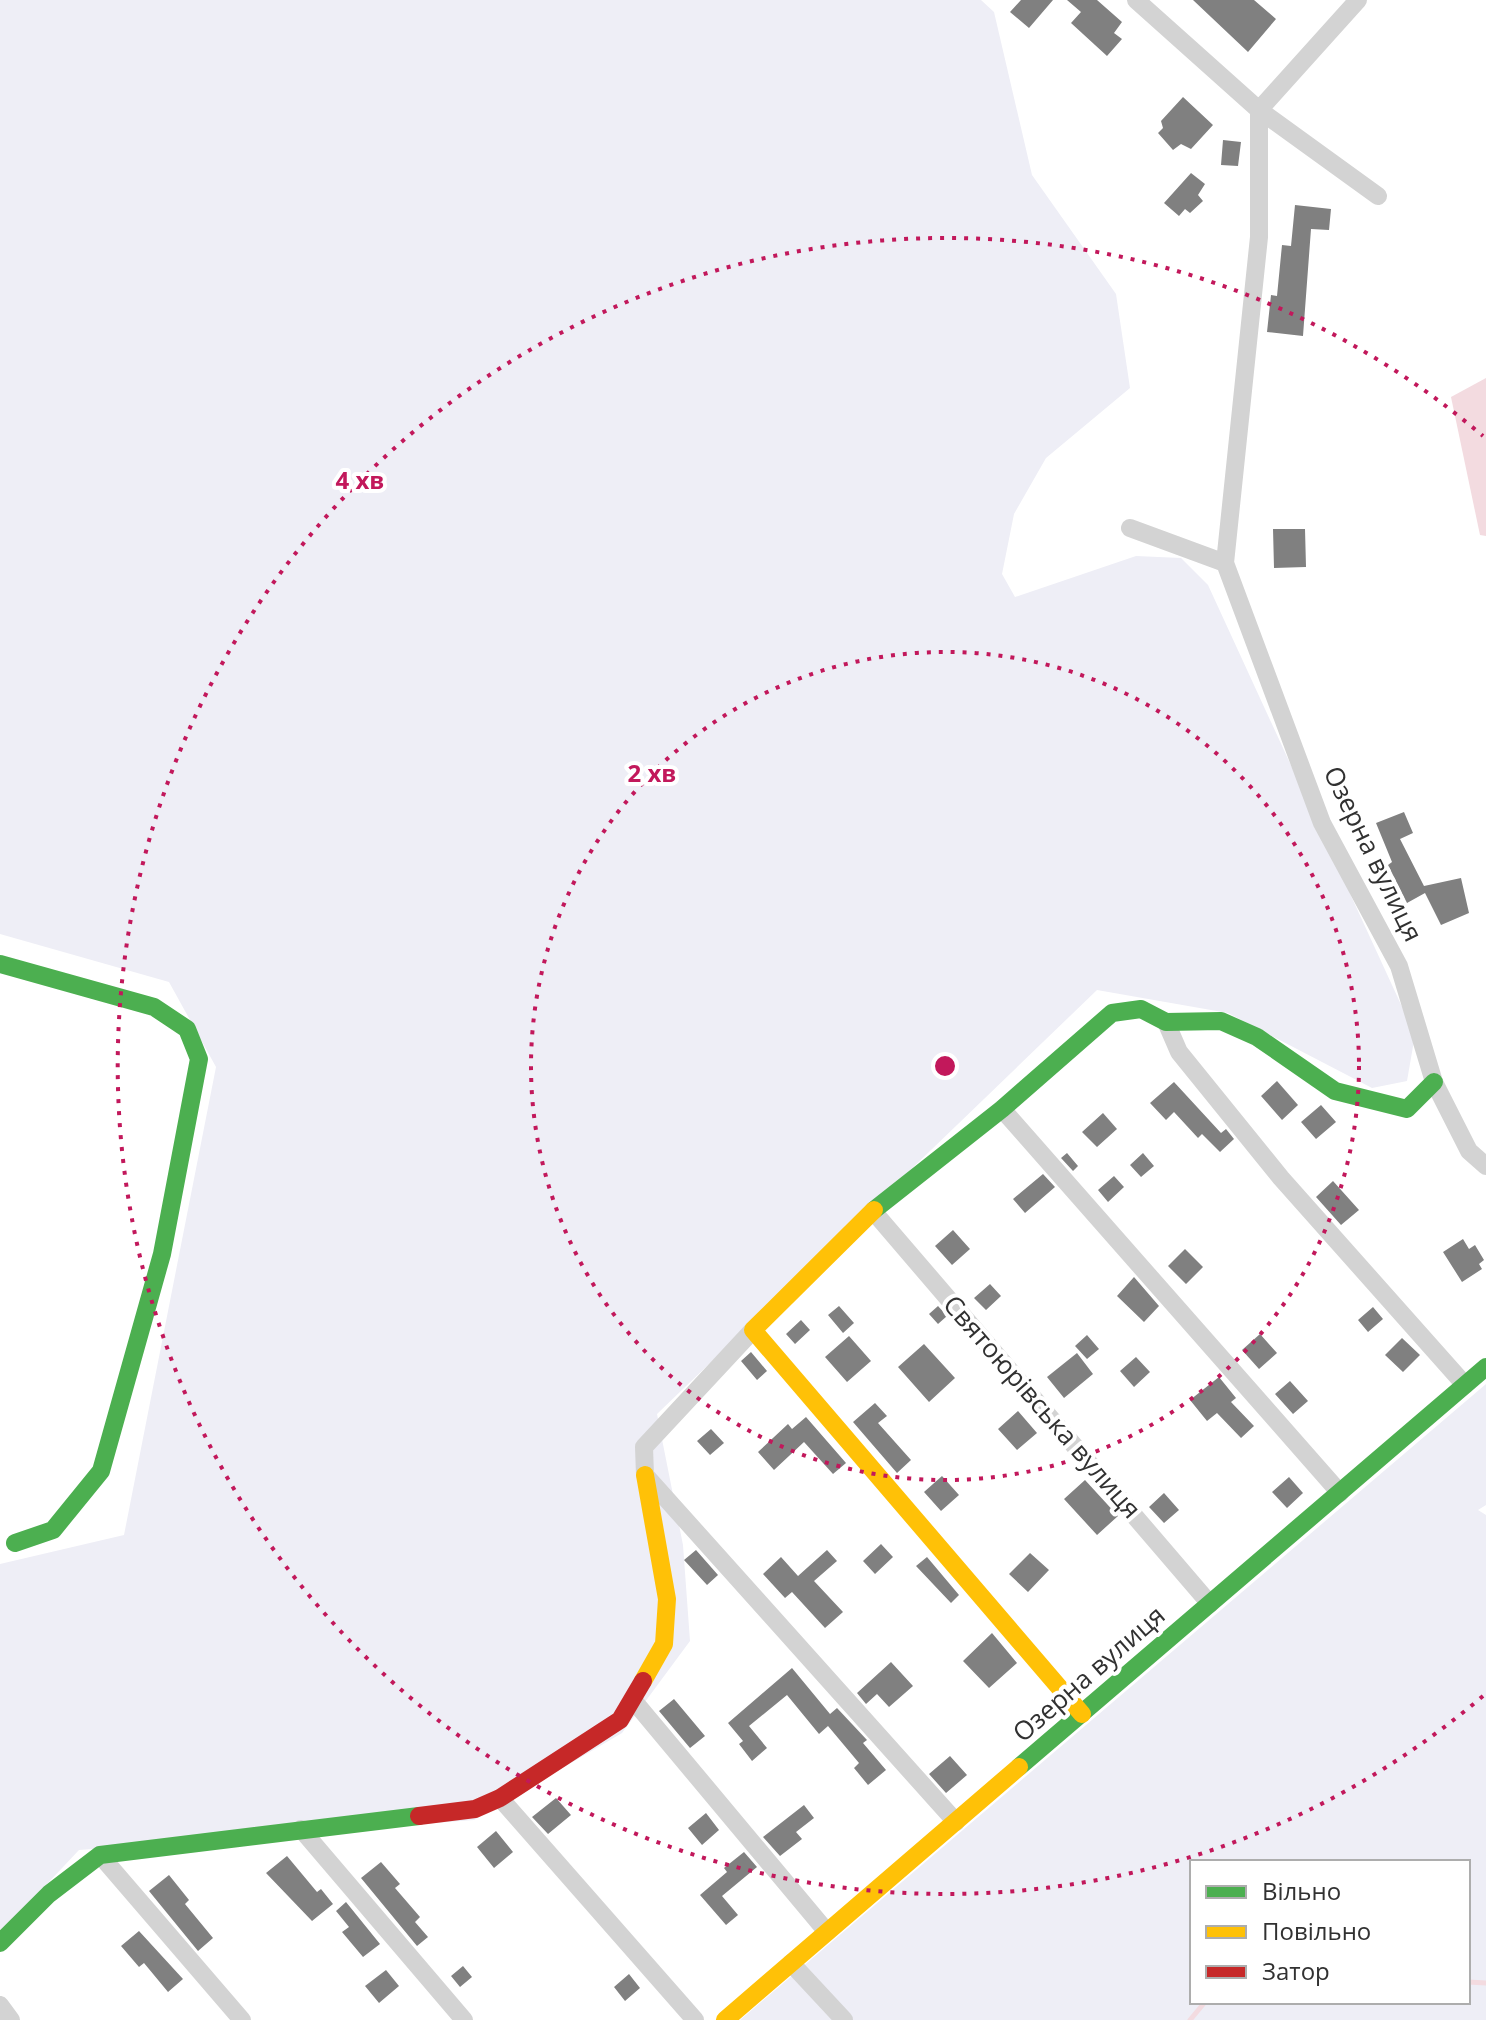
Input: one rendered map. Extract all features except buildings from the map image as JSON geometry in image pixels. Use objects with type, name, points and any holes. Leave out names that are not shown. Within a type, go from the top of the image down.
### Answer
[{"type":"street","points":[[1136,0],[1259,110],[1378,196]]},
{"type":"street","points":[[1130,528],[1225,563],[1259,237],[1259,110],[1358,0]]},
{"type":"street","name":"Озерна вулиця","points":[[1225,563],[1322,823],[1399,966],[1434,1082],[1469,1151],[1486,1166]]},
{"type":"street","points":[[0,964],[154,1007],[187,1029],[199,1059],[162,1254],[101,1471],[53,1530],[15,1543]]},
{"type":"street","points":[[0,1943],[49,1894],[100,1855],[475,1809],[500,1798],[620,1720],[664,1644],[667,1599],[645,1475],[644,1447],[753,1330],[873,1211],[1002,1109],[1112,1013],[1134,1007],[1156,1013],[1166,1022],[1179,1052],[1272,1166],[1465,1385]]},
{"type":"street","points":[[1166,1022],[1221,1021],[1257,1037],[1335,1091],[1379,1104],[1407,1109],[1434,1082]]},
{"type":"street","points":[[1002,1109],[1340,1493]]},
{"type":"street","name":"Святоюрівська вулиця","points":[[873,1211],[1210,1604]]},
{"type":"street","points":[[753,1330],[1082,1714]]},
{"type":"street","name":"Озерна вулиця","points":[[725,2020],[1486,1367]]},
{"type":"street","points":[[645,1475],[956,1822]]},
{"type":"street","points":[[633,1700],[827,1932]]},
{"type":"street","points":[[500,1798],[695,2020]]},
{"type":"street","points":[[301,1829],[464,2020]]},
{"type":"street","points":[[100,1855],[242,2020]]},
{"type":"street","points":[[791,1963],[844,2020]]},
{"type":"street","points":[[0,2005],[11,2020]]},
{"type":"shaded area","points":[[0,0],[981,0],[994,12],[1032,175],[1116,294],[1130,388],[1046,458],[1014,514],[1002,574],[1015,597],[1136,556],[1181,558],[1208,585],[1415,1035],[1407,1081],[1372,1088],[1228,1013],[1097,990],[657,1414],[683,1545],[690,1641],[622,1733],[474,1820],[79,1850],[0,1934],[0,1564],[124,1535],[216,1067],[169,982],[0,934]]},
{"type":"shaded area","points":[[1486,378],[1486,536],[1480,535],[1451,397]]},
{"type":"shaded area","points":[[1486,1384],[1486,1505],[1478,1510],[1486,1515],[1486,2020],[740,2020]]},
{"type":"waterway","points":[[1470,1982],[1486,1983]]},
{"type":"waterway","points":[[1190,2020],[1203,2004]]},
{"type":"traffic: fast","points":[[0,964],[154,1007],[187,1029],[199,1059],[162,1254],[101,1471],[53,1530],[15,1543]]},
{"type":"traffic: fast","points":[[874,1210],[1002,1109],[1112,1013],[1141,1009],[1166,1022],[1221,1021],[1257,1037],[1335,1091],[1407,1109],[1434,1082]]},
{"type":"traffic: fast","points":[[1019,1767],[1486,1367]]},
{"type":"traffic: fast","points":[[0,1943],[49,1894],[100,1855],[419,1816]]},
{"type":"traffic: slow","points":[[874,1210],[753,1330],[1082,1714]]},
{"type":"traffic: slow","points":[[643,1681],[664,1644],[667,1599],[645,1475]]},
{"type":"traffic: slow","points":[[725,2020],[1019,1767]]},
{"type":"traffic: jam","points":[[419,1816],[475,1809],[500,1798],[620,1720],[643,1681]]}]
